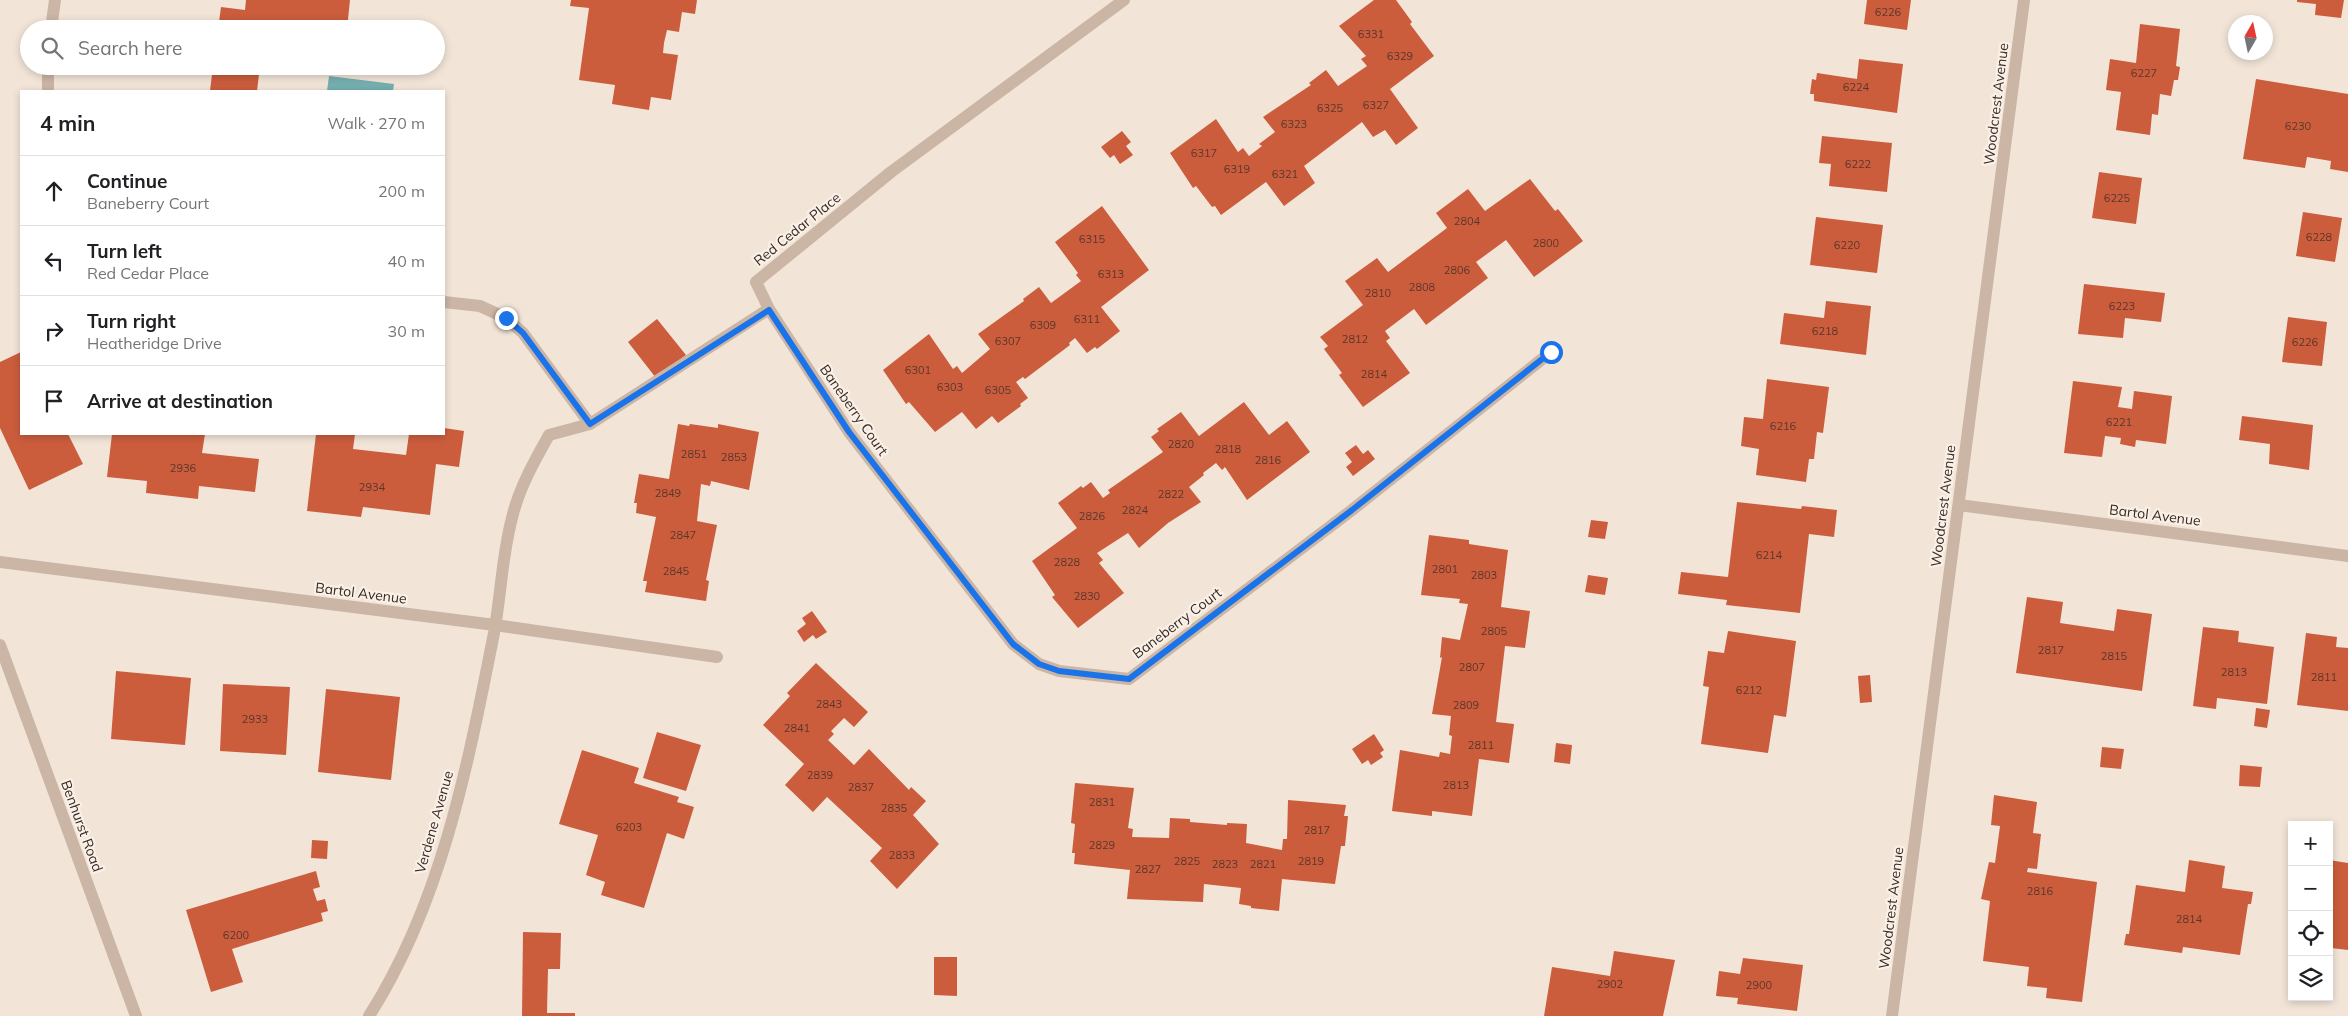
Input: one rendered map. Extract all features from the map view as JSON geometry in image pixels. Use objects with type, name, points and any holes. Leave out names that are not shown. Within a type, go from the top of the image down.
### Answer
[{"type":"street","points":[[52,20],[55,0]]},
{"type":"street","name":"Red Cedar Place","points":[[769,310],[756,282],[891,172],[1124,0]]},
{"type":"street","name":"Woodcrest Avenue","points":[[1892,1016],[2024,0]]},
{"type":"street","points":[[48,75],[48,90]]},
{"type":"street","points":[[445,302],[480,306],[506,318],[523,333],[590,424]]},
{"type":"street","points":[[495,625],[512,518],[528,473],[549,435],[590,424],[769,310]]},
{"type":"street","name":"Baneberry Court","points":[[769,310],[849,432],[1013,644],[1039,664],[1059,671],[1129,679],[1352,510],[1551,352]]},
{"type":"street","name":"Bartol Avenue","points":[[1959,505],[2348,556]]},
{"type":"street","name":"Bartol Avenue","points":[[0,562],[495,625],[717,657]]},
{"type":"street","name":"Verdene Avenue","points":[[369,1016],[405,950],[431,888],[454,815],[474,736],[495,625]]},
{"type":"street","name":"Benhurst Road","points":[[0,645],[136,1016]]},
{"type":"water","points":[[329,76],[394,84],[393,90],[327,90]]},
{"type":"building","points":[[246,0],[350,0],[348,20],[219,20],[221,7],[245,10]]},
{"type":"building","points":[[571,0],[697,0],[695,14],[682,12],[679,32],[667,30],[663,53],[678,55],[671,100],[651,97],[649,110],[612,104],[615,85],[579,80],[589,8],[570,6]]},
{"type":"building","points":[[1374,0],[1396,0],[1412,22],[1410,24],[1434,56],[1390,89],[1418,128],[1396,145],[1385,130],[1373,137],[1362,122],[1304,166],[1315,183],[1284,206],[1266,182],[1221,215],[1215,206],[1212,207],[1196,186],[1193,188],[1170,153],[1216,119],[1238,152],[1243,148],[1249,156],[1262,146],[1259,144],[1275,132],[1263,117],[1311,85],[1309,83],[1326,70],[1338,86],[1367,66],[1361,59],[1366,56],[1339,26]]},
{"type":"building","points":[[1867,0],[1911,0],[1907,30],[1864,24]]},
{"type":"building","points":[[2297,0],[2344,0],[2341,18],[2315,15],[2316,4],[2297,2]]},
{"type":"building","points":[[2140,24],[2180,29],[2176,66],[2180,67],[2178,80],[2174,80],[2171,96],[2160,94],[2158,115],[2152,114],[2150,135],[2116,130],[2121,92],[2106,90],[2110,59],[2136,63]]},
{"type":"building","points":[[1859,59],[1903,64],[1897,113],[1814,101],[1814,94],[1810,94],[1812,79],[1816,80],[1817,73],[1857,79]]},
{"type":"building","points":[[212,75],[259,75],[257,90],[210,90]]},
{"type":"building","points":[[2256,79],[2348,94],[2348,172],[2330,169],[2331,161],[2307,157],[2305,168],[2243,159]]},
{"type":"building","points":[[1122,131],[1131,142],[1126,146],[1133,155],[1120,164],[1114,155],[1110,158],[1101,147]]},
{"type":"building","points":[[1822,136],[1892,143],[1887,192],[1829,186],[1831,164],[1819,163]]},
{"type":"building","points":[[2099,172],[2142,178],[2136,224],[2092,218]]},
{"type":"building","points":[[1530,179],[1555,211],[1558,209],[1583,241],[1534,277],[1506,240],[1476,262],[1488,278],[1426,325],[1414,309],[1385,331],[1390,338],[1386,341],[1410,373],[1363,407],[1339,375],[1342,373],[1324,349],[1328,346],[1320,337],[1363,305],[1345,281],[1377,258],[1388,272],[1447,228],[1436,213],[1468,189],[1485,211]]},
{"type":"building","points":[[1102,206],[1149,270],[1101,307],[1120,331],[1097,349],[1095,347],[1087,353],[1075,338],[1069,343],[1070,345],[1025,379],[1023,377],[1016,382],[1028,398],[1020,404],[1021,406],[998,423],[992,416],[976,429],[962,412],[935,432],[909,402],[906,404],[883,370],[929,334],[953,369],[957,366],[962,373],[990,349],[978,334],[1024,301],[1023,299],[1039,287],[1051,303],[1081,281],[1076,275],[1078,273],[1055,242]]},
{"type":"building","points":[[2303,212],[2342,218],[2335,262],[2296,256]]},
{"type":"building","points":[[1816,217],[1883,225],[1877,273],[1810,265]]},
{"type":"building","points":[[2084,284],[2165,293],[2161,322],[2125,318],[2123,338],[2078,334]]},
{"type":"building","points":[[1826,301],[1871,306],[1866,355],[1780,344],[1784,313],[1824,318]]},
{"type":"building","points":[[2288,317],[2327,322],[2322,366],[2282,362]]},
{"type":"building","points":[[657,319],[686,355],[656,378],[628,342]]},
{"type":"building","points":[[20,352],[20,435],[68,435],[83,464],[29,490],[0,428],[0,362]]},
{"type":"building","points":[[1767,379],[1829,387],[1823,433],[1817,432],[1814,459],[1809,459],[1806,482],[1756,475],[1759,449],[1741,446],[1744,417],[1763,419]]},
{"type":"building","points":[[2073,381],[2122,387],[2118,407],[2132,409],[2134,391],[2172,396],[2166,444],[2136,440],[2135,447],[2120,444],[2121,438],[2105,436],[2102,457],[2064,453]]},
{"type":"building","points":[[1244,402],[1269,435],[1287,421],[1310,452],[1247,500],[1225,467],[1222,470],[1216,463],[1189,487],[1201,502],[1168,523],[1139,548],[1128,533],[1097,553],[1103,560],[1099,563],[1124,593],[1078,628],[1052,597],[1055,595],[1032,561],[1077,528],[1058,503],[1081,486],[1083,488],[1091,482],[1103,498],[1110,493],[1108,490],[1163,452],[1151,437],[1159,431],[1157,429],[1181,412],[1199,436]]},
{"type":"building","points":[[2242,416],[2313,425],[2309,470],[2269,464],[2270,444],[2239,440]]},
{"type":"building","points":[[678,424],[718,428],[718,424],[759,432],[749,490],[711,481],[710,486],[701,484],[697,521],[717,525],[706,580],[709,581],[706,601],[645,592],[647,581],[643,581],[656,517],[636,513],[637,503],[634,503],[639,474],[669,479]]},
{"type":"building","points":[[445,428],[464,431],[459,467],[436,464],[430,515],[363,507],[361,517],[307,511],[316,435],[355,435],[353,449],[406,455],[409,435],[445,435]]},
{"type":"building","points":[[112,435],[205,435],[202,453],[259,459],[255,492],[199,486],[198,499],[146,493],[147,481],[107,477]]},
{"type":"building","points":[[1356,445],[1363,454],[1368,450],[1375,459],[1353,476],[1346,467],[1352,462],[1345,453]]},
{"type":"building","points":[[1737,502],[1801,509],[1802,506],[1837,510],[1834,537],[1809,534],[1800,613],[1726,605],[1727,600],[1678,594],[1681,572],[1728,577]]},
{"type":"building","points":[[1591,520],[1608,522],[1605,539],[1588,537]]},
{"type":"building","points":[[1429,535],[1469,540],[1469,544],[1508,550],[1501,607],[1530,611],[1525,648],[1505,646],[1496,722],[1514,724],[1509,763],[1479,759],[1472,816],[1432,811],[1432,816],[1392,811],[1400,750],[1439,757],[1440,752],[1450,754],[1452,736],[1449,735],[1451,716],[1432,714],[1442,657],[1440,658],[1442,637],[1460,640],[1468,604],[1459,603],[1460,599],[1421,595]]},
{"type":"building","points":[[1588,575],[1608,578],[1605,595],[1585,592]]},
{"type":"building","points":[[2027,597],[2063,602],[2060,623],[2114,631],[2117,609],[2152,614],[2142,691],[2016,673]]},
{"type":"building","points":[[812,611],[827,632],[816,639],[813,635],[804,642],[797,631],[806,624],[802,618]]},
{"type":"building","points":[[2203,627],[2239,631],[2238,642],[2274,647],[2267,704],[2217,698],[2216,709],[2193,706]]},
{"type":"building","points":[[1728,631],[1796,641],[1786,717],[1774,715],[1768,753],[1701,744],[1709,687],[1703,686],[1708,651],[1724,653]]},
{"type":"building","points":[[2306,633],[2337,637],[2336,647],[2348,648],[2348,711],[2297,705]]},
{"type":"building","points":[[816,663],[868,712],[854,727],[844,718],[831,731],[834,734],[828,740],[854,765],[869,749],[909,790],[911,787],[926,801],[913,815],[939,844],[897,889],[870,861],[882,848],[827,797],[813,812],[785,785],[804,764],[763,725],[790,696],[787,693]]},
{"type":"building","points":[[116,671],[191,678],[185,745],[111,739]]},
{"type":"building","points":[[1870,675],[1872,702],[1860,703],[1858,676]]},
{"type":"building","points":[[223,684],[290,687],[286,755],[220,751]]},
{"type":"building","points":[[326,689],[400,697],[391,780],[318,772]]},
{"type":"building","points":[[2256,708],[2270,710],[2267,728],[2254,726]]},
{"type":"building","points":[[657,732],[701,745],[686,791],[643,778]]},
{"type":"building","points":[[1374,734],[1384,750],[1380,753],[1383,757],[1371,765],[1368,760],[1362,764],[1352,749]]},
{"type":"building","points":[[1556,743],[1572,745],[1570,764],[1554,762]]},
{"type":"building","points":[[2102,747],[2124,749],[2121,769],[2100,767]]},
{"type":"building","points":[[582,750],[639,768],[634,783],[679,797],[677,802],[694,807],[684,839],[667,833],[644,908],[601,895],[605,882],[586,875],[598,835],[559,824]]},
{"type":"building","points":[[2240,765],[2262,767],[2260,787],[2239,786]]},
{"type":"building","points":[[1075,783],[1134,788],[1128,828],[1133,829],[1132,837],[1169,838],[1170,818],[1190,819],[1190,822],[1227,825],[1227,823],[1247,824],[1246,843],[1282,850],[1283,839],[1287,839],[1288,800],[1346,805],[1344,816],[1348,816],[1345,846],[1341,846],[1335,884],[1282,879],[1279,911],[1251,908],[1251,906],[1239,904],[1241,888],[1204,884],[1203,902],[1127,899],[1130,870],[1074,864],[1075,853],[1072,853],[1075,824],[1071,823]]},
{"type":"building","points":[[1994,795],[2037,802],[2033,833],[2041,834],[2037,869],[2028,868],[2027,872],[2097,882],[2082,1002],[2046,998],[2047,988],[2027,986],[2029,967],[1983,961],[1990,901],[1981,899],[1989,862],[1995,863],[2000,826],[1991,825]]},
{"type":"building","points":[[312,840],[328,841],[327,859],[311,858]]},
{"type":"building","points":[[2189,860],[2225,866],[2222,888],[2253,892],[2251,904],[2248,904],[2240,955],[2183,947],[2182,953],[2124,945],[2126,934],[2129,934],[2136,885],[2185,892]]},
{"type":"building","points":[[2333,861],[2348,863],[2348,950],[2333,948]]},
{"type":"building","points":[[316,871],[320,887],[313,889],[317,901],[325,899],[328,911],[321,913],[323,921],[232,949],[243,982],[211,992],[186,910]]},
{"type":"building","points":[[523,932],[561,933],[560,969],[548,969],[547,1013],[575,1013],[575,1016],[522,1016]]},
{"type":"building","points":[[1614,951],[1675,960],[1663,1016],[1544,1016],[1552,967],[1610,976]]},
{"type":"building","points":[[934,957],[957,957],[957,996],[934,995]]},
{"type":"building","points":[[1743,958],[1803,965],[1797,1011],[1737,1004],[1738,998],[1716,996],[1719,971],[1740,974]]},
{"type":"route","points":[[506,318],[523,333],[590,424],[769,310],[849,432],[1013,644],[1039,664],[1059,671],[1129,679],[1352,510],[1551,352]]}]
